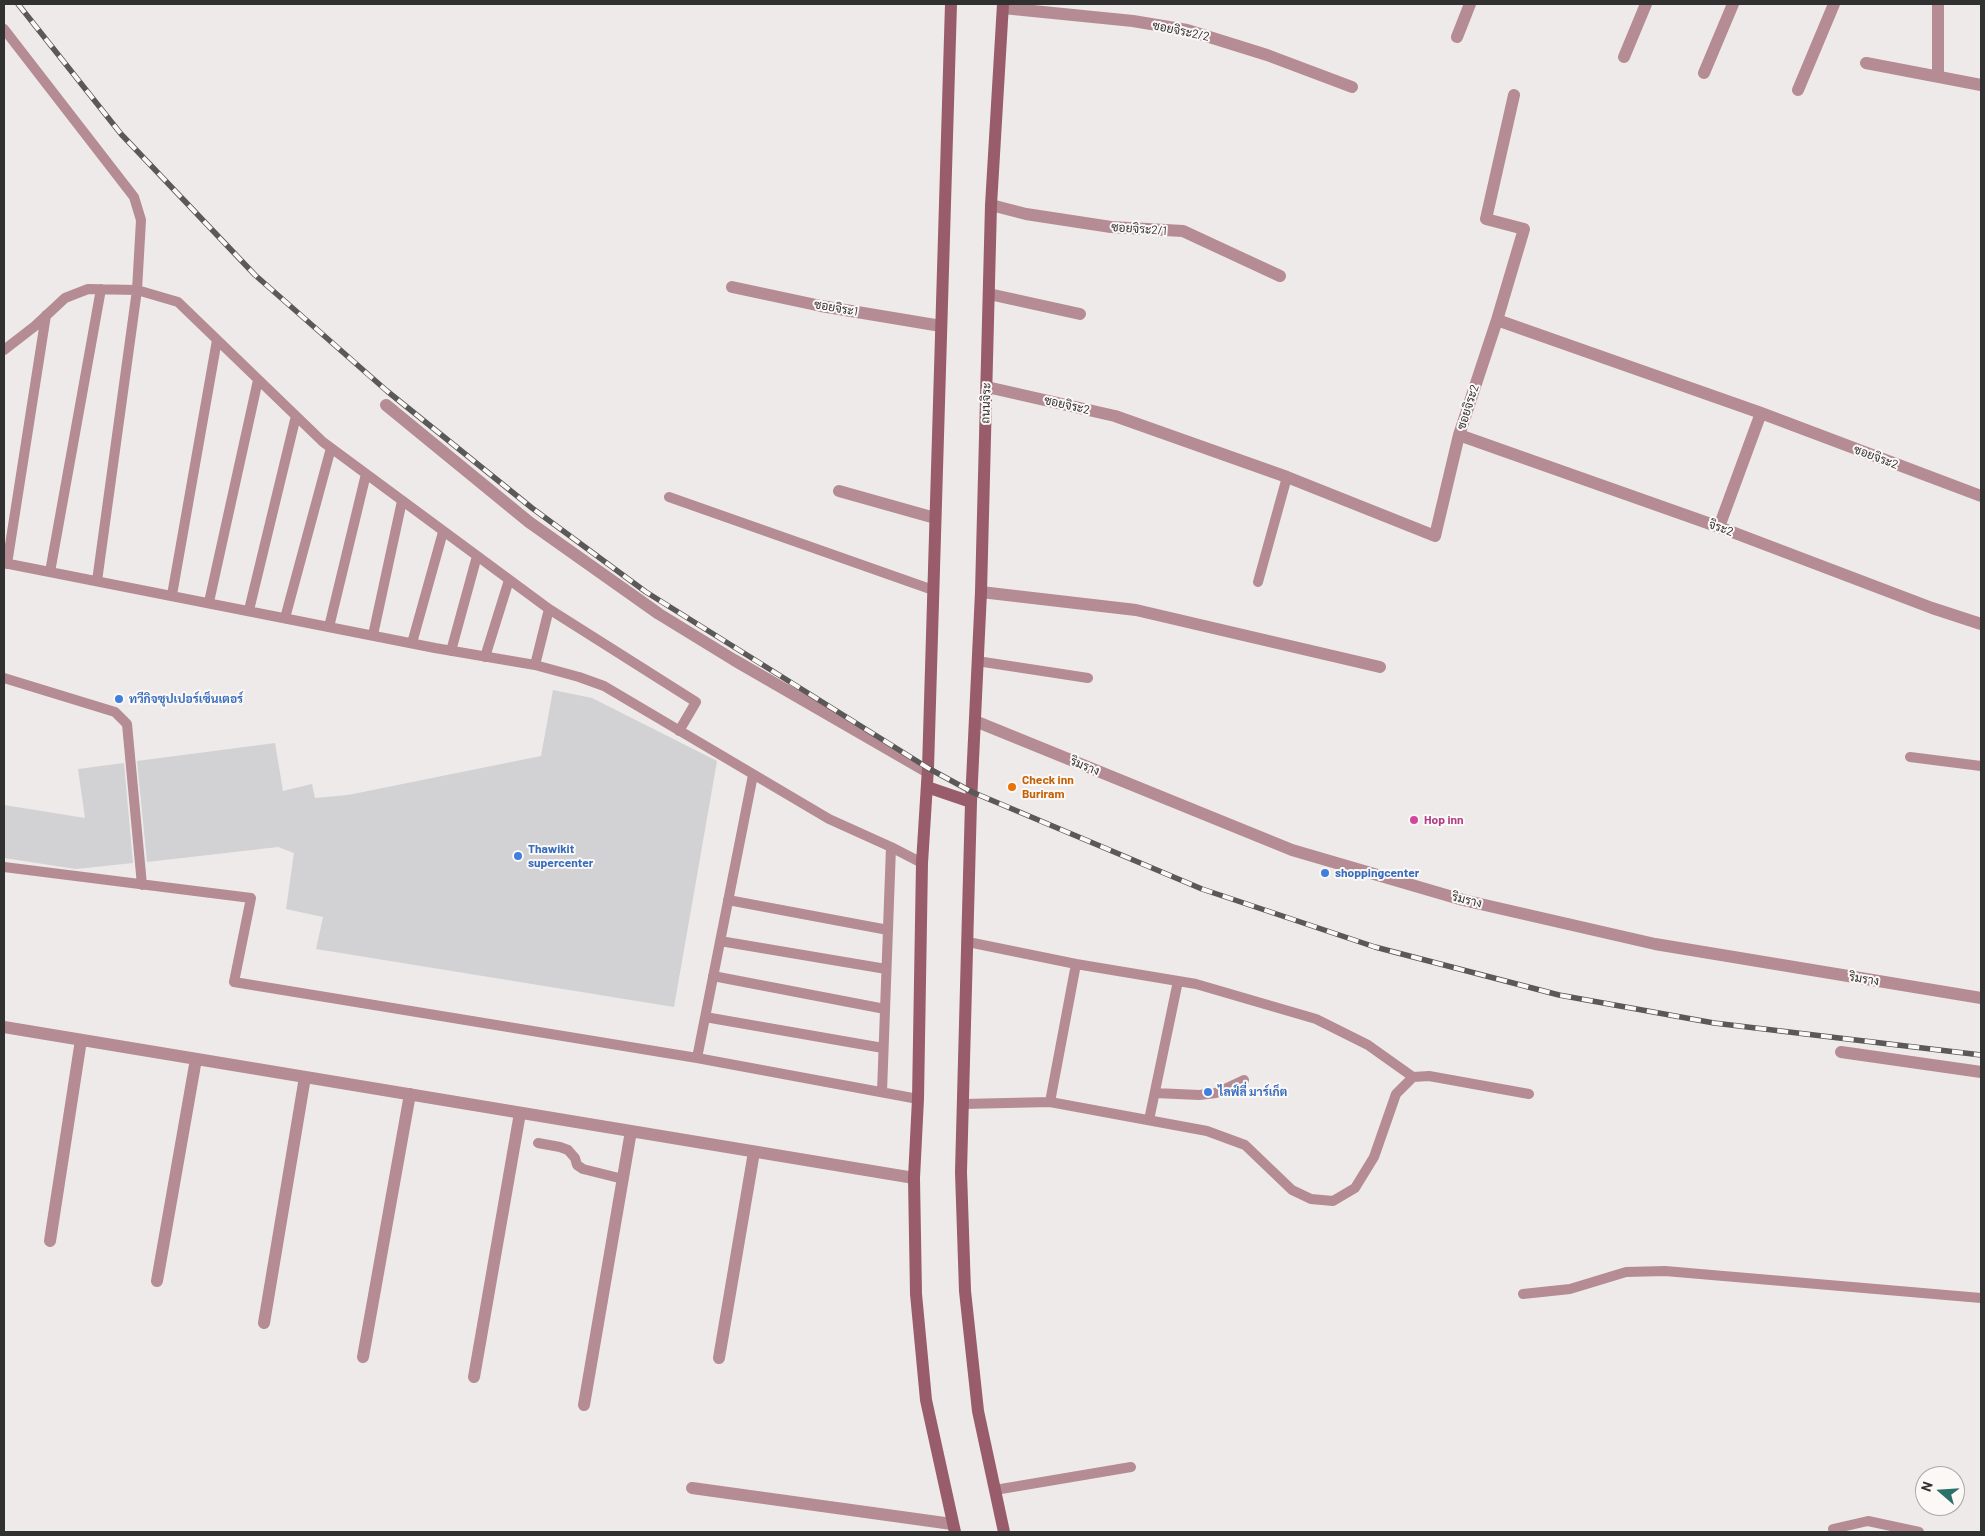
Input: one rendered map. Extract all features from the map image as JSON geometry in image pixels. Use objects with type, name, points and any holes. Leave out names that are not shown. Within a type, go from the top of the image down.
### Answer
[{"type":"main road","points":[[951,4],[928,772],[922,863],[918,1099],[914,1178],[916,1294],[926,1400],[953,1528]]},
{"type":"main road","name":"ถนนจิระ","points":[[1003,6],[991,205],[981,592],[971,802],[961,1172],[965,1292],[978,1412],[1004,1532]]},
{"type":"main road","points":[[927,787],[971,802]]},
{"type":"street","points":[[1457,37],[1470,4]]},
{"type":"street","points":[[1624,58],[1646,4]]},
{"type":"street","points":[[1704,73],[1733,4]]},
{"type":"street","points":[[1798,90],[1834,4]]},
{"type":"street","points":[[1938,4],[1938,77]]},
{"type":"street","name":"ซอยจิระ2/2","points":[[1003,6],[1133,21],[1188,30],[1239,46],[1352,87]]},
{"type":"street","points":[[1866,63],[1981,85]]},
{"type":"street","points":[[1497,320],[1524,229],[1486,219],[1514,95]]},
{"type":"street","name":"ซอยจิระ2/1","points":[[991,205],[1026,214],[1111,227],[1183,232],[1280,276]]},
{"type":"street","name":"ซอยจิระ1","points":[[732,286],[821,306],[941,326]]},
{"type":"street","points":[[989,294],[1080,314]]},
{"type":"street","name":"ซอยจิระ2","points":[[987,386],[1115,416],[1287,476],[1435,536],[1459,435],[1497,320],[1761,413],[1981,496]]},
{"type":"street","points":[[386,405],[529,522],[659,614],[734,660],[928,772]]},
{"type":"street","points":[[1720,528],[1761,413]]},
{"type":"street","name":"จิระ2","points":[[1459,435],[1720,528],[1932,608],[1981,624]]},
{"type":"street","points":[[839,491],[935,518]]},
{"type":"street","points":[[981,592],[1136,610],[1380,667]]},
{"type":"street","name":"ริมราง","points":[[975,721],[1292,850],[1463,900],[1655,944],[1981,998]]},
{"type":"street","points":[[4,1027],[914,1178]]},
{"type":"street","points":[[50,1241],[81,1040]]},
{"type":"street","points":[[1841,1052],[1981,1072]]},
{"type":"street","points":[[157,1281],[196,1059]]},
{"type":"street","points":[[264,1323],[305,1077]]},
{"type":"street","points":[[362,1357],[410,1094]]},
{"type":"street","points":[[474,1377],[520,1113]]},
{"type":"street","points":[[584,1405],[631,1131]]},
{"type":"street","points":[[719,1358],[754,1152]]},
{"type":"street","points":[[692,1488],[953,1528]]},
{"type":"lane","points":[[4,29],[134,197],[141,220],[137,290],[97,581]]},
{"type":"lane","points":[[4,350],[66,298],[88,289],[137,290],[178,302],[258,380],[332,448],[548,610],[696,702],[679,731]]},
{"type":"lane","points":[[50,572],[101,289]]},
{"type":"lane","points":[[46,316],[5,563],[534,666],[604,686],[828,819],[922,863]]},
{"type":"lane","points":[[172,595],[217,340]]},
{"type":"lane","points":[[209,602],[258,380]]},
{"type":"lane","points":[[249,610],[296,416]]},
{"type":"lane","points":[[285,618],[332,448]]},
{"type":"lane","points":[[329,626],[366,474]]},
{"type":"lane","points":[[1258,582],[1287,476]]},
{"type":"lane","points":[[669,496],[933,590]]},
{"type":"lane","points":[[372,635],[402,501]]},
{"type":"lane","points":[[412,643],[443,532]]},
{"type":"lane","points":[[451,651],[477,556]]},
{"type":"lane","points":[[485,657],[509,580]]},
{"type":"lane","points":[[534,666],[548,610]]},
{"type":"lane","points":[[977,661],[1088,678]]},
{"type":"lane","points":[[4,678],[114,712],[127,724],[142,884]]},
{"type":"lane","points":[[1910,758],[1981,766]]},
{"type":"lane","points":[[697,1058],[752,775]]},
{"type":"lane","points":[[882,1092],[891,847]]},
{"type":"lane","points":[[4,867],[251,898],[234,982],[697,1058],[918,1099]]},
{"type":"lane","points":[[728,900],[888,930]]},
{"type":"lane","points":[[720,941],[886,970]]},
{"type":"lane","points":[[968,942],[1076,964],[1196,984],[1316,1019],[1368,1045],[1413,1077],[1429,1076],[1530,1094]]},
{"type":"lane","points":[[1050,1102],[1076,964]]},
{"type":"lane","points":[[713,976],[885,1009]]},
{"type":"lane","points":[[1149,1120],[1178,981]]},
{"type":"lane","points":[[705,1017],[883,1048]]},
{"type":"lane","points":[[963,1104],[1050,1102],[1207,1131],[1245,1145],[1292,1190],[1311,1199],[1333,1201],[1355,1188],[1374,1158],[1396,1094],[1413,1077]]},
{"type":"lane","points":[[1155,1093],[1216,1094],[1244,1080]]},
{"type":"lane","points":[[538,1143],[568,1150],[572,1153],[577,1165],[583,1169],[623,1180]]},
{"type":"lane","points":[[1523,1294],[1570,1289],[1626,1272],[1666,1271],[1981,1298]]},
{"type":"lane","points":[[995,1490],[1131,1466]]},
{"type":"lane","points":[[1833,1529],[1868,1521],[1918,1532]]},
{"type":"building","name":"Thawikit supercenter","points":[[553,690],[592,698],[717,761],[674,1007],[316,949],[323,917],[286,909],[294,853],[278,847],[147,862],[137,761],[275,743],[283,791],[312,784],[315,798],[348,795],[541,756]]},
{"type":"building","points":[[124,763],[133,863],[76,869],[4,858],[4,805],[85,818],[78,769]]},
{"type":"railway","points":[[18,4],[121,134],[255,275],[387,391],[532,508],[646,592],[928,768],[972,792],[1202,889],[1375,947],[1559,995],[1714,1023],[1981,1055]]},
{"type":"place","name":"ทวีกิจซุปเปอร์เซ็นเตอร์","points":[[119,699]]},
{"type":"place","name":"Check inn Buriram","points":[[1012,787]]},
{"type":"place","name":"Hop inn","points":[[1414,820]]},
{"type":"place","name":"Thawikit supercenter","points":[[518,856]]},
{"type":"place","name":"shoppingcenter","points":[[1325,873]]},
{"type":"place","name":"ไลฟ์ลี่ มาร์เก็ต","points":[[1208,1092]]}]
